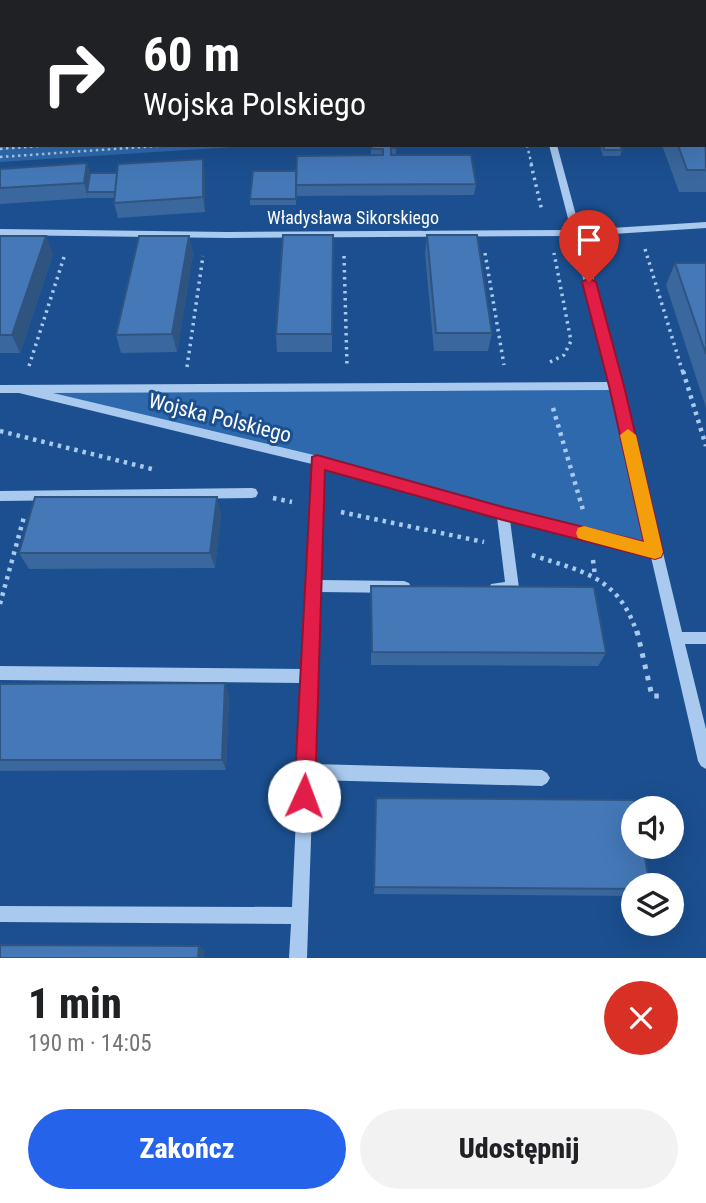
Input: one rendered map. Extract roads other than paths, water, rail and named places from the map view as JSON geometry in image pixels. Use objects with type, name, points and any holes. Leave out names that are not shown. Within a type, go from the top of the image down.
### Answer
[{"type":"street","points":[[554,147],[617,386],[706,761]]},
{"type":"street","name":"Władysława Sikorskiego","points":[[0,232],[576,233],[706,225]]},
{"type":"street","name":"Wojska Polskiego","points":[[0,389],[617,386]]},
{"type":"street","name":"Wojska Polskiego","points":[[19,388],[317,461],[655,552]]},
{"type":"street","points":[[298,958],[317,461]]},
{"type":"street","points":[[0,496],[252,493]]},
{"type":"street","points":[[485,587],[512,588],[503,513]]},
{"type":"street","points":[[313,586],[419,587]]},
{"type":"street","points":[[676,638],[706,638]]},
{"type":"street","points":[[0,673],[309,676]]},
{"type":"street","points":[[305,772],[542,778]]},
{"type":"street","points":[[0,914],[299,916]]}]
